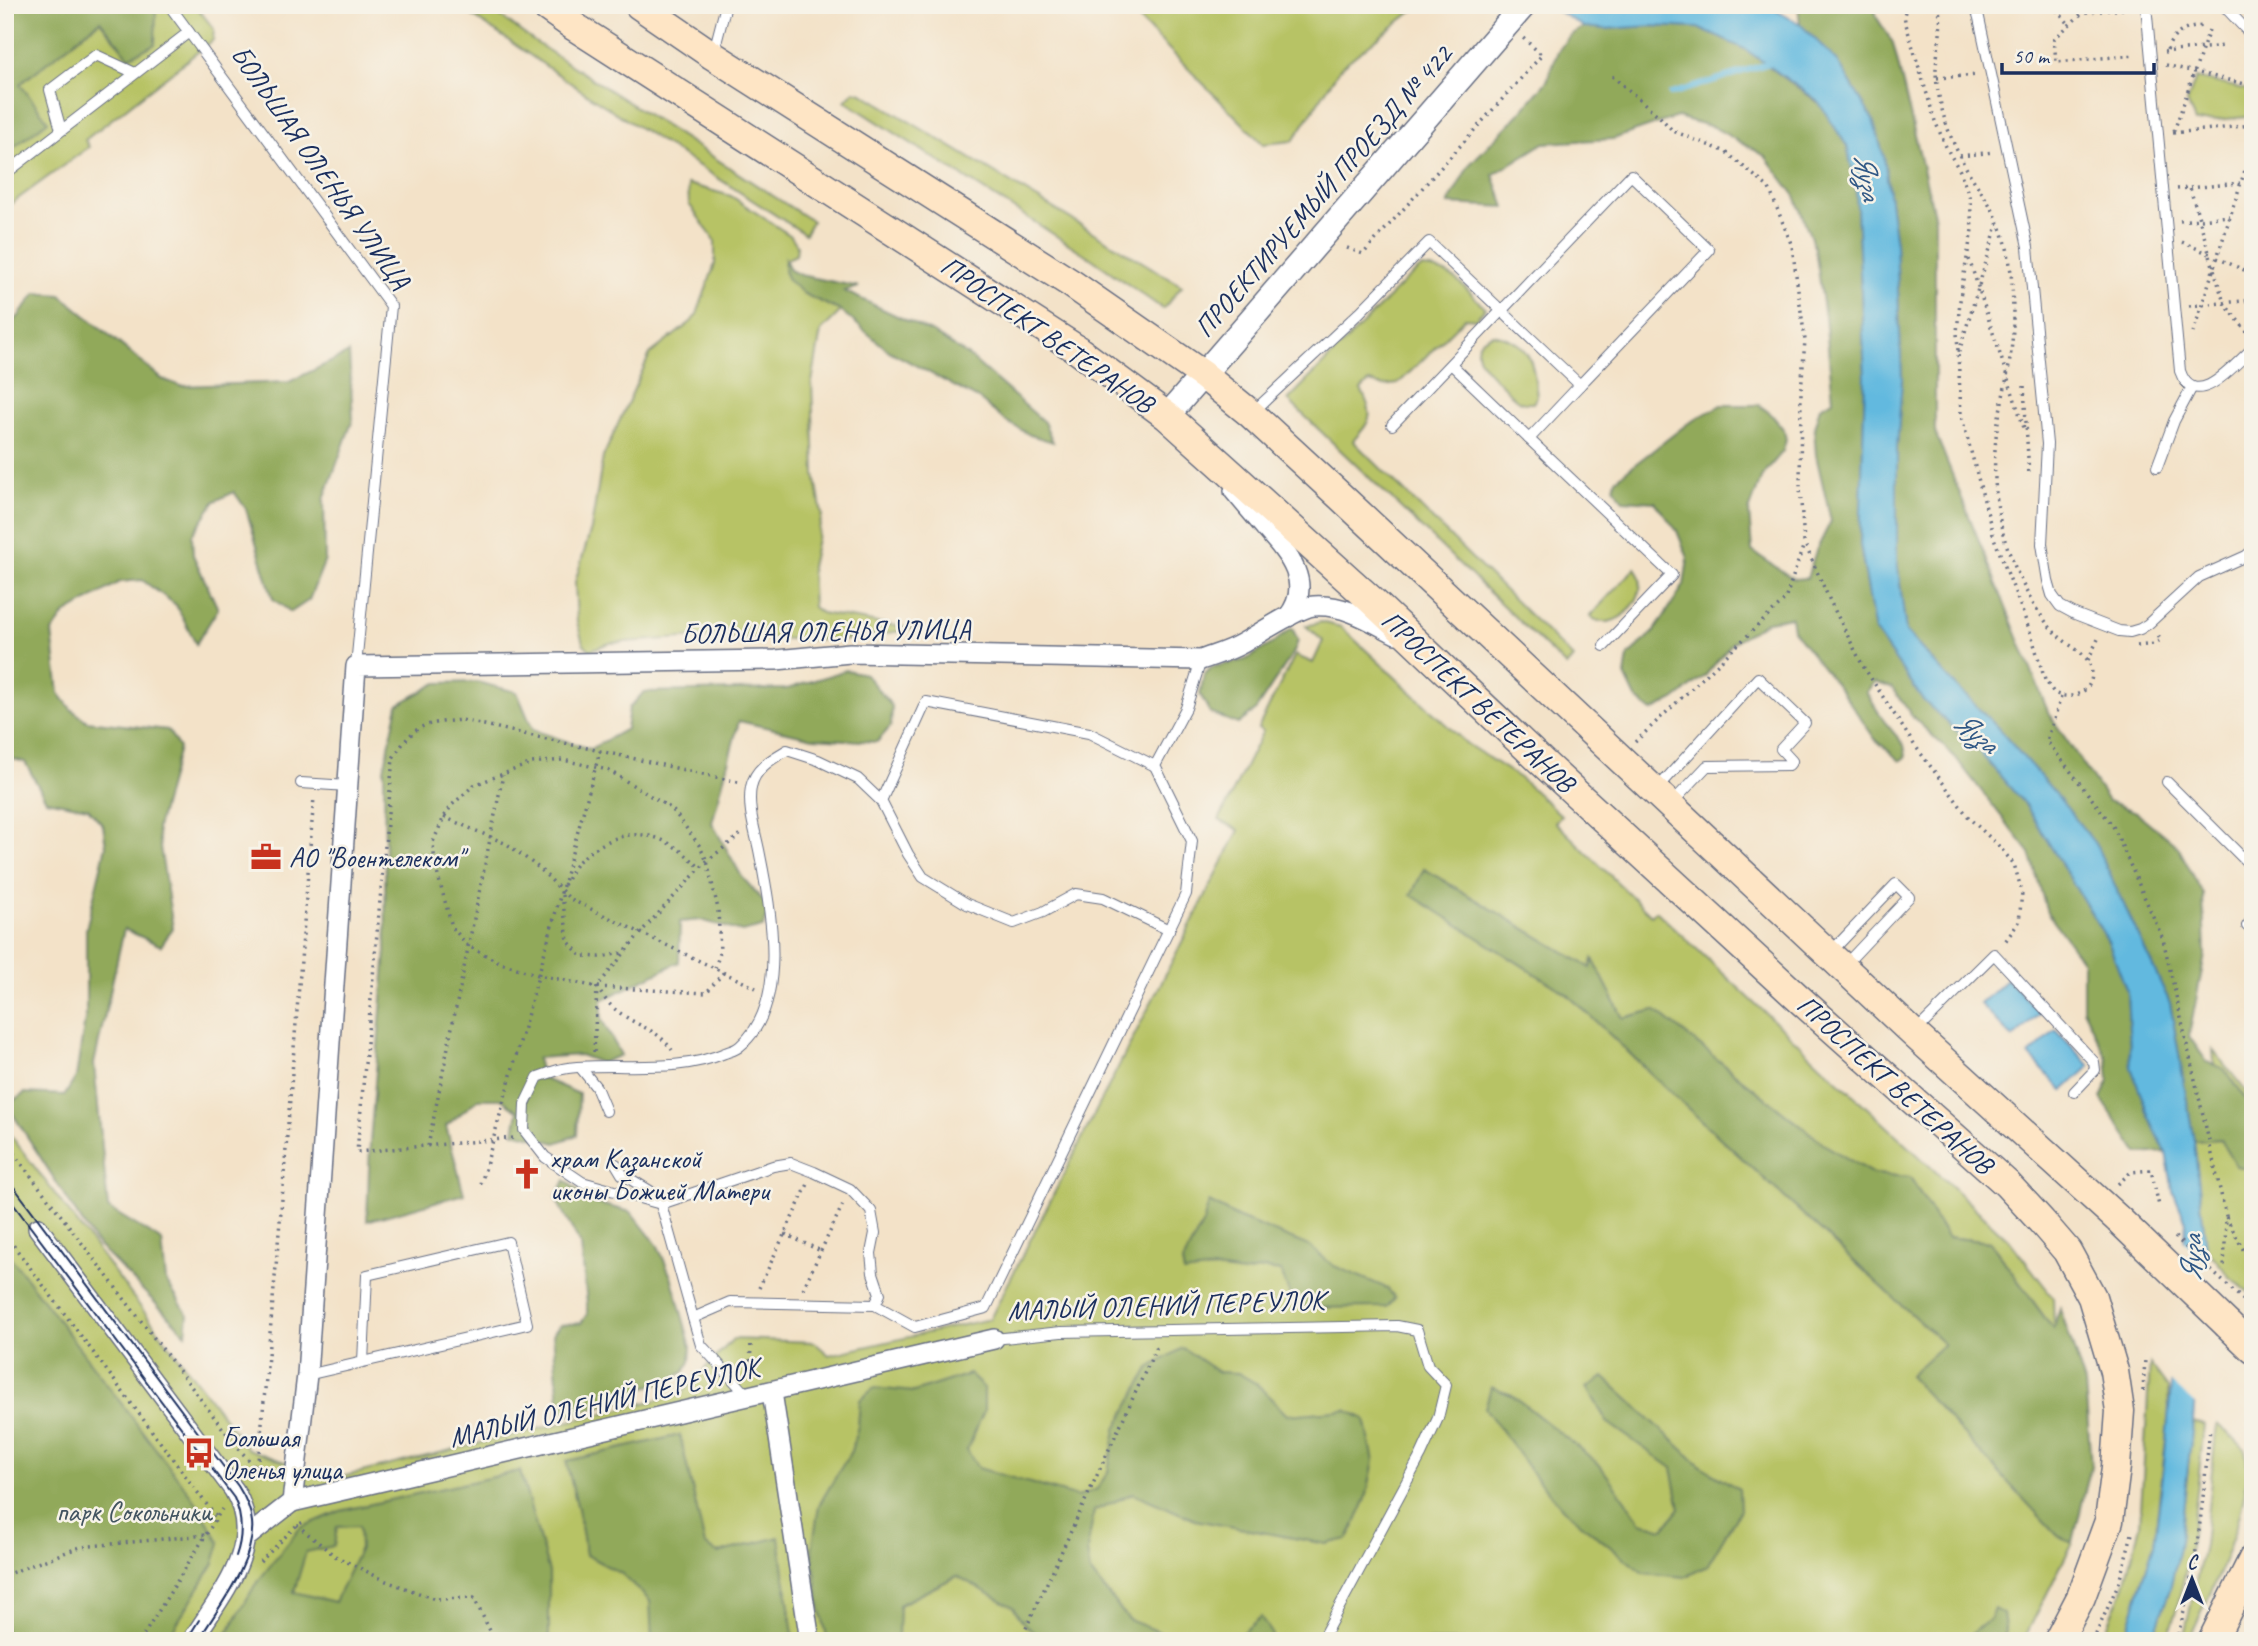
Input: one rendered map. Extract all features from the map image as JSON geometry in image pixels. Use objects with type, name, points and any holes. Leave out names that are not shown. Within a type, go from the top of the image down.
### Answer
[{"type":"main road","name":"ПРОСПЕКТ ВЕТЕРАНОВ","points":[[544,5],[1074,348],[1174,423],[1370,599],[1786,986],[2007,1184],[2067,1251],[2092,1297],[2114,1371],[2120,1411],[2109,1521],[2081,1597],[2058,1641]]},
{"type":"main road","name":"ПРОСПЕКТ ВЕТЕРАНОВ","points":[[639,5],[712,55],[1072,284],[1203,375],[1251,414],[1913,1033],[2119,1220],[2253,1349]]},
{"type":"main road","points":[[2212,1641],[2253,1559]]},
{"type":"street","name":"ПРОЕКТИРУЕМЫЙ ПРОЕЗД № 422","points":[[1174,423],[1203,375],[1513,34],[1524,5]]},
{"type":"street","points":[[1174,423],[1291,558],[1298,581],[1299,596],[1296,607],[1287,618]]},
{"type":"street","name":"БОЛЬШАЯ ОЛЕНЬЯ УЛИЦА","points":[[292,1502],[307,1375],[356,666],[776,660],[850,653],[1201,660],[1238,646],[1299,609],[1313,606],[1338,608],[1359,615],[1417,644]]},
{"type":"street","points":[[38,1228],[234,1490],[244,1510],[247,1537],[242,1556],[192,1641]]},
{"type":"street","name":"МАЛЫЙ ОЛЕНИЙ ПЕРЕУЛОК","points":[[292,1502],[750,1398],[994,1339]]},
{"type":"street","points":[[772,1392],[810,1641]]},
{"type":"street","points":[[247,1537],[292,1502]]},
{"type":"lane","name":"БОЛЬШАЯ ОЛЕНЬЯ УЛИЦА","points":[[169,5],[391,306],[356,666]]},
{"type":"lane","points":[[712,55],[726,5]]},
{"type":"lane","points":[[1975,5],[2028,247],[2047,444],[2042,544],[2052,595],[2060,606],[2076,614],[2119,631],[2130,632],[2148,624],[2199,577],[2246,556],[2253,550]]},
{"type":"lane","points":[[2146,5],[2180,371],[2184,382],[2192,387],[2203,388],[2214,383],[2253,348]]},
{"type":"lane","points":[[2223,5],[2253,37]]},
{"type":"lane","points":[[5,174],[189,32]]},
{"type":"lane","points":[[61,131],[50,90],[96,55],[135,73]]},
{"type":"lane","points":[[1392,425],[1631,175],[1709,250],[1529,439]]},
{"type":"lane","points":[[1251,414],[1360,312],[1429,242],[1580,385]]},
{"type":"lane","points":[[1451,364],[1672,575],[1604,646]]},
{"type":"lane","points":[[2157,467],[2174,421],[2192,387]]},
{"type":"lane","points":[[1155,766],[1186,708],[1201,660]]},
{"type":"lane","points":[[1758,678],[1805,723],[1780,749],[1792,761],[1789,765],[1707,766],[1663,797],[1758,678]]},
{"type":"lane","points":[[694,1318],[730,1302],[796,1303],[875,1306],[915,1326],[986,1308],[1186,894],[1192,841],[1155,766],[1089,733],[926,702],[881,801]]},
{"type":"lane","points":[[875,1306],[880,1294],[873,1273],[871,1253],[875,1233],[871,1211],[850,1189],[791,1163],[773,1166],[662,1204],[582,1182],[545,1157],[524,1130],[525,1104],[538,1077],[564,1068],[674,1066],[713,1059],[739,1047],[762,1019],[773,957],[768,901],[751,811],[751,785],[765,763],[787,750],[818,760],[858,779],[881,801],[908,855],[923,877],[967,904],[1014,922],[1043,912],[1076,894],[1103,898],[1169,930]]},
{"type":"lane","points":[[2167,782],[2253,868]]},
{"type":"lane","points":[[301,783],[348,786]]},
{"type":"lane","points":[[1896,884],[1909,897],[1837,960],[1896,884]]},
{"type":"lane","points":[[2253,918],[2247,926],[2253,931]]},
{"type":"lane","points":[[1913,1033],[1994,954],[2094,1062],[2095,1070],[2074,1092]]},
{"type":"lane","points":[[580,1067],[596,1087],[606,1111]]},
{"type":"lane","points":[[616,1164],[622,1174],[650,1191],[662,1204],[701,1345],[750,1398]]},
{"type":"lane","points":[[307,1375],[527,1324],[508,1242],[368,1275],[363,1362]]},
{"type":"lane","name":"МАЛЫЙ ОЛЕНИЙ ПЕРЕУЛОК","points":[[994,1339],[1061,1332],[1397,1326],[1417,1330],[1428,1366],[1446,1385],[1438,1418],[1421,1455],[1321,1641]]},
{"type":"path","points":[[1907,5],[1905,21],[1935,121],[1960,171],[1970,199],[1972,230],[1961,291],[1958,357],[1961,414],[1994,538],[2031,634],[2045,680],[2054,693],[2062,697],[2078,695],[2090,684],[2092,676],[2088,660],[2060,638],[2039,612],[2004,538],[1997,505],[1997,425],[2007,376],[2013,324],[2010,272],[2002,229],[1960,156],[1939,99],[1938,7],[1958,5]]},
{"type":"path","points":[[2052,5],[2070,25]]},
{"type":"path","points":[[2091,5],[2054,39],[2056,62],[2225,47]]},
{"type":"path","points":[[2084,12],[2124,9],[2124,5]]},
{"type":"path","points":[[2166,52],[2170,41],[2180,32],[2193,27],[2207,28],[2171,139]]},
{"type":"path","points":[[1348,248],[1363,254],[1542,55],[1513,34]]},
{"type":"path","points":[[2161,64],[2253,86]]},
{"type":"path","points":[[1937,78],[1991,73]]},
{"type":"path","points":[[1612,76],[1673,131],[1726,152],[1769,188],[1792,246],[1805,340],[1801,391],[1800,489],[1804,542],[1863,666],[1913,743],[1970,819],[2014,864],[2022,892],[2019,922],[1994,954]]},
{"type":"path","points":[[2173,132],[2253,125]]},
{"type":"path","points":[[2177,341],[2191,340],[2253,145]]},
{"type":"path","points":[[1960,156],[1996,152]]},
{"type":"path","points":[[2173,189],[2241,183]]},
{"type":"path","points":[[2190,188],[2224,303],[2249,334]]},
{"type":"path","points":[[2176,221],[2230,216]]},
{"type":"path","points":[[1958,357],[1998,222]]},
{"type":"path","points":[[2177,239],[2210,254]]},
{"type":"path","points":[[1968,256],[2027,436]]},
{"type":"path","points":[[2217,258],[2253,274]]},
{"type":"path","points":[[2184,307],[2253,300]]},
{"type":"path","points":[[1634,743],[1784,600],[1804,542]]},
{"type":"path","points":[[2039,612],[2045,608]]},
{"type":"path","points":[[2088,660],[2100,636]]},
{"type":"path","points":[[2062,697],[2047,741],[2113,826],[2163,939],[2226,1216],[2253,1268]]},
{"type":"path","points":[[529,1137],[357,1152],[393,758],[406,738],[422,725],[461,720],[751,785]]},
{"type":"path","points":[[481,1184],[600,751]]},
{"type":"path","points":[[715,968],[720,952],[718,909],[707,861],[699,845],[672,809],[608,770],[563,760],[532,763],[474,785],[452,805],[444,817],[433,842],[435,865],[452,927],[468,946],[501,963],[538,975],[597,988],[706,993],[724,972]]},
{"type":"path","points":[[428,1146],[503,775]]},
{"type":"path","points":[[140,1641],[234,1490],[257,1469],[282,1208],[315,785]]},
{"type":"path","points":[[444,817],[507,844],[538,868],[570,899],[768,993]]},
{"type":"path","points":[[594,1066],[597,988],[641,932],[700,868],[754,825]]},
{"type":"path","points":[[624,953],[600,957],[581,956],[568,941],[561,890],[578,863],[605,843],[636,833],[664,839],[685,852],[700,868]]},
{"type":"path","points":[[597,988],[608,1004],[661,1035],[672,1049],[674,1066]]},
{"type":"path","points":[[5,1142],[237,1447],[257,1469]]},
{"type":"path","points":[[2118,1184],[2131,1172],[2151,1170],[2159,1206]]},
{"type":"path","points":[[752,1302],[814,1172]]},
{"type":"path","points":[[796,1303],[850,1189]]},
{"type":"path","points":[[2224,1270],[2226,1216]]},
{"type":"path","points":[[2170,1233],[2253,1309]]},
{"type":"path","points":[[5,1234],[216,1517]]},
{"type":"path","points":[[784,1234],[821,1251]]},
{"type":"path","points":[[1020,1641],[1165,1330]]},
{"type":"path","points":[[2176,1641],[2188,1601],[2199,1544],[2210,1427]]},
{"type":"path","points":[[297,1525],[335,1556],[386,1581],[435,1599],[474,1598],[495,1641]]},
{"type":"path","points":[[5,1575],[80,1547],[205,1535]]},
{"type":"green space","points":[[5,5],[195,5],[214,29],[213,40],[85,140],[89,147],[5,208]]},
{"type":"green space","points":[[5,5],[169,5],[156,10],[155,44],[129,57],[100,21],[20,84],[48,121],[5,154]]},
{"type":"green space","points":[[457,5],[485,5],[532,40],[812,221],[805,234],[588,95]]},
{"type":"green space","points":[[1125,5],[1420,5],[1341,67],[1293,141],[1263,144]]},
{"type":"green space","points":[[1798,5],[1874,5],[1877,18],[1893,43],[1935,219],[1935,432],[2049,714],[2108,801],[2136,812],[2178,847],[2203,894],[2205,955],[2189,1036],[2207,1062],[2224,1069],[2253,1109],[2253,1169],[2236,1166],[2220,1139],[2194,1141],[2170,1003],[2096,845],[1996,726],[1906,632],[1897,560],[1897,447],[1902,379],[1896,244],[1884,157],[1873,120],[1838,62],[1800,24]]},
{"type":"green space","points":[[1651,26],[1698,28],[1745,49],[1820,104],[1847,146],[1856,186],[1865,376],[1860,544],[1875,631],[1924,701],[1977,749],[2027,807],[2108,941],[2127,991],[2131,1067],[2150,1119],[2166,1152],[2138,1154],[2101,1098],[2109,1080],[2107,1058],[2083,1009],[2083,962],[2047,912],[2030,853],[1954,756],[1914,718],[1892,688],[1875,682],[1866,692],[1884,721],[1904,745],[1906,756],[1900,761],[1875,739],[1793,630],[1791,617],[1768,621],[1732,643],[1705,676],[1674,700],[1652,711],[1636,698],[1625,675],[1628,656],[1654,632],[1684,585],[1688,558],[1677,531],[1655,502],[1623,500],[1614,487],[1616,479],[1687,424],[1721,405],[1759,405],[1771,414],[1784,430],[1786,440],[1783,451],[1762,476],[1749,511],[1752,551],[1794,579],[1807,578],[1816,551],[1831,521],[1816,455],[1814,428],[1820,407],[1833,400],[1815,249],[1795,196],[1765,156],[1713,127],[1677,117],[1613,139],[1544,143],[1493,175],[1505,207],[1448,204],[1469,165],[1547,81],[1558,51],[1570,35],[1584,27],[1605,29]]},
{"type":"green space","points":[[2196,78],[2253,91],[2253,107],[2247,117],[2195,122],[2187,102]]},
{"type":"green space","points":[[854,91],[862,93],[1182,286],[1163,309],[1089,257],[845,101]]},
{"type":"green space","points":[[688,184],[731,196],[791,236],[797,245],[796,255],[785,260],[784,271],[804,294],[841,311],[821,331],[812,382],[815,474],[822,515],[811,567],[813,607],[821,613],[913,629],[844,640],[698,637],[610,643],[590,650],[583,643],[577,622],[575,582],[591,529],[603,457],[650,354],[691,322],[697,314],[715,264],[715,241],[689,204]]},
{"type":"green space","points":[[785,259],[790,270],[800,275],[859,287],[844,291],[931,332],[970,357],[1044,422],[1053,442],[1030,435],[1004,420],[980,400],[889,351],[841,311],[804,294],[788,280],[784,271]]},
{"type":"green space","points":[[1421,268],[1450,275],[1485,308],[1476,319],[1465,318],[1398,384],[1382,386],[1369,382],[1361,390],[1370,413],[1364,428],[1353,441],[1573,658],[1566,666],[1288,400]]},
{"type":"green space","points":[[36,293],[61,295],[162,379],[181,386],[289,382],[349,353],[353,419],[324,499],[325,560],[309,600],[291,612],[273,599],[246,509],[234,492],[215,501],[192,535],[193,555],[218,609],[196,644],[176,605],[142,580],[120,582],[65,614],[52,632],[59,693],[71,709],[87,721],[168,730],[179,748],[157,828],[173,928],[161,946],[124,929],[94,1064],[108,1208],[162,1241],[166,1281],[188,1315],[186,1334],[94,1241],[7,1105],[25,1093],[65,1095],[76,1077],[86,1013],[86,929],[106,846],[103,825],[88,808],[46,800],[25,762],[5,757],[5,326],[18,317]]},
{"type":"green space","points":[[1493,334],[1516,342],[1528,356],[1532,364],[1537,396],[1533,403],[1523,403],[1515,398],[1483,365],[1477,351],[1478,345]]},
{"type":"green space","points":[[1635,568],[1640,578],[1640,590],[1629,610],[1610,621],[1599,621],[1590,616]]},
{"type":"green space","name":"парк Сокольники","points":[[1321,622],[1341,627],[1467,744],[1521,779],[1561,815],[1555,822],[1651,915],[1656,911],[2009,1240],[2053,1297],[2054,1330],[1990,1242],[1947,1237],[1910,1177],[1873,1174],[1825,1145],[1655,1010],[1623,1018],[1593,961],[1591,968],[1424,869],[1412,895],[1567,994],[1944,1344],[1910,1376],[2058,1536],[2073,1542],[2023,1641],[5,1641],[5,1128],[248,1449],[333,1479],[681,1394],[733,1339],[814,1342],[829,1355],[990,1319],[1239,830],[1219,820],[1263,731],[1258,728],[1295,655],[1313,663],[1323,641],[1306,626]]},
{"type":"green space","points":[[1292,628],[1298,640],[1295,650],[1255,711],[1238,724],[1210,713],[1200,694],[1204,675],[1212,667],[1245,660]]},
{"type":"green space","points":[[846,670],[865,674],[892,706],[891,726],[877,742],[813,738],[739,721],[712,823],[742,877],[770,908],[763,927],[742,932],[701,920],[680,922],[679,962],[602,1000],[602,1020],[621,1055],[601,1063],[580,1055],[537,1058],[542,1078],[579,1094],[577,1135],[556,1143],[514,1132],[518,1111],[501,1099],[478,1099],[446,1126],[464,1194],[367,1221],[370,1143],[386,951],[384,769],[398,705],[437,683],[477,682],[517,692],[533,730],[590,749],[626,729],[629,708],[644,692],[787,689]]},
{"type":"green space","points":[[1424,869],[1591,968],[1593,959],[1623,1018],[1655,1010],[1825,1145],[1873,1174],[1910,1177],[1947,1237],[1990,1242],[2053,1329],[2060,1308],[2085,1384],[2091,1466],[2073,1542],[2058,1536],[1909,1376],[1944,1344],[1567,994],[1411,895]]},
{"type":"green space","points":[[2213,1050],[2253,1100],[2253,1296],[2230,1277],[2206,1248],[2194,1141],[2220,1139]]},
{"type":"green space","points":[[565,1180],[591,1202],[631,1212],[658,1246],[672,1279],[691,1347],[690,1362],[684,1372],[665,1383],[644,1387],[626,1399],[573,1414],[562,1413],[559,1402],[553,1334],[560,1325],[581,1323],[587,1314],[587,1303],[581,1246],[556,1199]]},
{"type":"green space","points":[[1209,1202],[1237,1217],[1309,1246],[1334,1266],[1387,1288],[1395,1298],[1387,1307],[1302,1308],[1290,1296],[1281,1271],[1265,1269],[1243,1273],[1215,1269],[1184,1273],[1182,1263],[1203,1223]]},
{"type":"green space","name":"парк Сокольники","points":[[5,1250],[196,1502],[220,1543],[214,1563],[166,1641],[5,1641]]},
{"type":"green space","points":[[1183,1348],[1218,1372],[1238,1373],[1257,1384],[1287,1415],[1346,1410],[1365,1419],[1374,1461],[1366,1499],[1348,1539],[1326,1544],[1195,1520],[1133,1493],[1094,1511],[1087,1551],[1090,1572],[1129,1620],[1183,1641],[1046,1641],[1025,1625],[1013,1607],[957,1576],[899,1605],[898,1637],[886,1641],[828,1641],[812,1550],[819,1505],[851,1451],[858,1426],[860,1400],[874,1388],[914,1392],[969,1374],[984,1388],[984,1411],[967,1450],[978,1468],[1078,1497],[1097,1489],[1108,1472],[1116,1429],[1149,1368]]},
{"type":"green space","points":[[2150,1364],[2168,1388],[2169,1413],[2154,1544],[2124,1641],[2101,1641],[2125,1585],[2140,1525]]},
{"type":"green space","points":[[1604,1377],[1701,1466],[1739,1489],[1740,1510],[1707,1566],[1685,1577],[1643,1573],[1563,1509],[1535,1477],[1485,1408],[1491,1387],[1512,1395],[1599,1464],[1641,1522],[1663,1529],[1680,1508],[1672,1468],[1607,1422],[1587,1387]]},
{"type":"green space","points":[[2193,1422],[2204,1425],[2182,1588],[2166,1641],[2152,1641],[2170,1589],[2179,1548]]},
{"type":"green space","points":[[2217,1424],[2245,1450],[2245,1493],[2219,1574],[2188,1641],[2183,1641],[2204,1545]]},
{"type":"green space","points":[[680,1435],[705,1545],[718,1553],[779,1537],[794,1641],[652,1641],[650,1601],[622,1574],[586,1555],[566,1461]]},
{"type":"green space","points":[[520,1471],[549,1572],[549,1641],[223,1641],[255,1585],[300,1528],[340,1511]],"holes":[[[359,1526],[360,1548],[335,1602],[294,1592],[306,1552],[334,1546],[337,1527]]]},
{"type":"green space","points":[[1994,1609],[2003,1614],[2006,1633],[1999,1641],[1963,1641],[1990,1619]]},
{"type":"green space","points":[[1261,1617],[1272,1635],[1272,1641],[1232,1641]]},
{"type":"water","name":"Яуза","points":[[1548,5],[1766,5],[1800,24],[1838,62],[1873,120],[1884,157],[1896,244],[1902,379],[1897,447],[1897,560],[1906,632],[1996,726],[2096,845],[2170,1003],[2194,1141],[2206,1248],[2193,1422],[2179,1548],[2170,1589],[2152,1641],[2124,1641],[2154,1544],[2186,1222],[2173,1191],[2166,1152],[2150,1119],[2131,1067],[2127,991],[2108,941],[2027,807],[1977,749],[1924,701],[1875,631],[1860,544],[1865,376],[1856,186],[1847,146],[1817,100],[1745,49],[1698,28],[1584,27]]},
{"type":"water","points":[[2007,979],[2040,1013],[2013,1038],[1980,1004]]},
{"type":"water","points":[[2056,1030],[2090,1066],[2063,1091],[2029,1055]]},
{"type":"pier","points":[[2181,1238],[2209,1264],[2198,1407],[2169,1381]]},
{"type":"waterway","points":[[1671,94],[1773,62]]},
{"type":"tram line","points":[[5,1175],[238,1486],[247,1503],[252,1522],[248,1553],[234,1584],[198,1641]]},
{"type":"tram line","points":[[5,1193],[234,1498],[241,1527],[236,1556]]},
{"type":"tram line","points":[[186,1641],[199,1620]]},
{"type":"place","name":"АО \"Воентелеком\"","points":[[266,857]]},
{"type":"place","name":"храм Казанской иконы Божией Матери","points":[[527,1174]]},
{"type":"place","name":"Большая Оленья улица","points":[[199,1453]]}]
